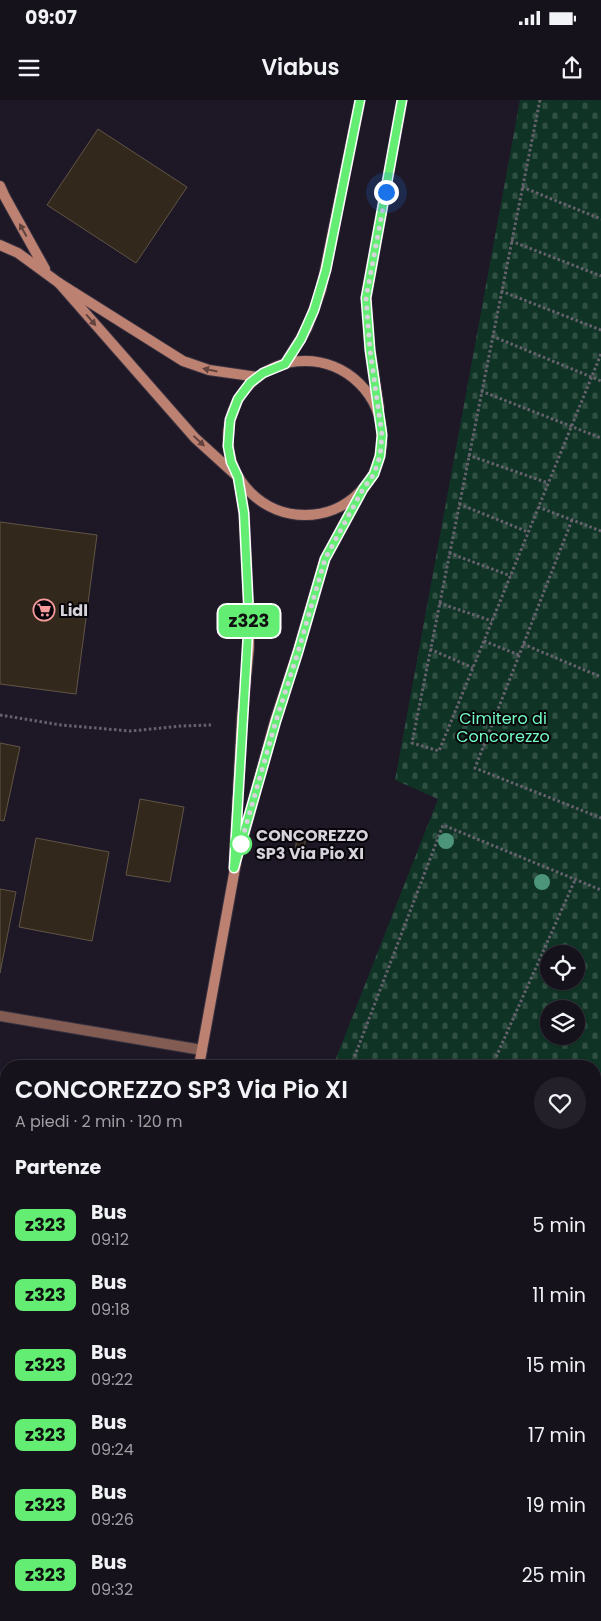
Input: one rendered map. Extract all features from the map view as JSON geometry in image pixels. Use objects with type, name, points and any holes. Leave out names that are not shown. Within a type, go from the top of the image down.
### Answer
[{"type":"main road","points":[[285,364],[307,328],[321,290],[360,100]]},
{"type":"main road","points":[[200,1060],[234,868],[276,721],[325,559],[363,489],[374,474],[379,461],[382,428],[370,350],[366,298],[402,100]]},
{"type":"main road","points":[[0,186],[46,272]]},
{"type":"main road","points":[[0,245],[18,253],[59,283],[183,361],[209,370],[258,377]]},
{"type":"main road","points":[[59,283],[195,438],[238,477],[248,490],[262,502],[274,509],[294,515],[312,515],[331,511],[348,503],[363,489]]},
{"type":"main road","points":[[234,868],[249,617],[244,513],[238,477],[231,462],[228,446],[230,420],[240,396],[250,383],[258,377],[269,370],[294,361],[314,361],[342,370],[356,380],[367,392],[377,409],[382,428]]},
{"type":"street","points":[[0,1016],[202,1050]]},
{"type":"path","points":[[540,100],[412,742],[439,751],[601,354]]},
{"type":"path","points":[[522,187],[601,219]]},
{"type":"path","points":[[511,241],[601,276]]},
{"type":"path","points":[[501,291],[601,330]]},
{"type":"path","points":[[492,336],[601,381]]},
{"type":"path","points":[[481,391],[601,438]]},
{"type":"path","points":[[468,455],[548,483]]},
{"type":"path","points":[[459,504],[528,532]]},
{"type":"path","points":[[538,507],[601,531]]},
{"type":"path","points":[[572,520],[475,768],[601,818]]},
{"type":"path","points":[[449,553],[511,576]]},
{"type":"path","points":[[439,603],[492,622]]},
{"type":"path","points":[[484,641],[519,655]]},
{"type":"path","points":[[523,644],[601,677]]},
{"type":"path","points":[[430,650],[473,668]]},
{"type":"path","points":[[0,715],[61,725],[130,731],[211,725]]},
{"type":"path","points":[[353,1060],[442,825],[601,890]]},
{"type":"path","points":[[495,1060],[575,880]]},
{"type":"green space","name":"Cimitero di Concorezzo","points":[[520,100],[601,100],[601,1060],[335,1060],[438,799],[395,780]]},
{"type":"building","points":[[98,129],[187,187],[136,263],[47,205]]},
{"type":"building","name":"Lidl","points":[[0,522],[97,535],[76,694],[0,684]]},
{"type":"building","points":[[0,743],[20,747],[4,821],[0,820]]},
{"type":"building","points":[[140,799],[184,807],[170,882],[126,875]]},
{"type":"building","points":[[297,834],[306,835],[303,856],[295,855]]},
{"type":"building","points":[[36,838],[109,852],[92,941],[19,927]]},
{"type":"building","points":[[0,889],[16,892],[0,973]]},
{"type":"bus line","name":"z323","points":[[360,100],[354,122],[326,270],[307,328],[285,364],[281,364],[263,373],[244,390],[234,407],[230,420],[228,433],[229,453],[233,468],[238,477],[244,513],[249,617],[234,868],[325,559],[363,489],[374,474],[382,448],[382,435],[370,350],[366,298],[402,100]]},
{"type":"place","name":"Lidl","points":[[44,610]]},
{"type":"place","name":"CONCOREZZO SP3 Via Pio XI","points":[[241,844]]},
{"type":"route","points":[[241,844],[239,850],[325,559],[363,489],[374,474],[382,448],[382,435],[370,350],[366,298],[386,192]]}]
